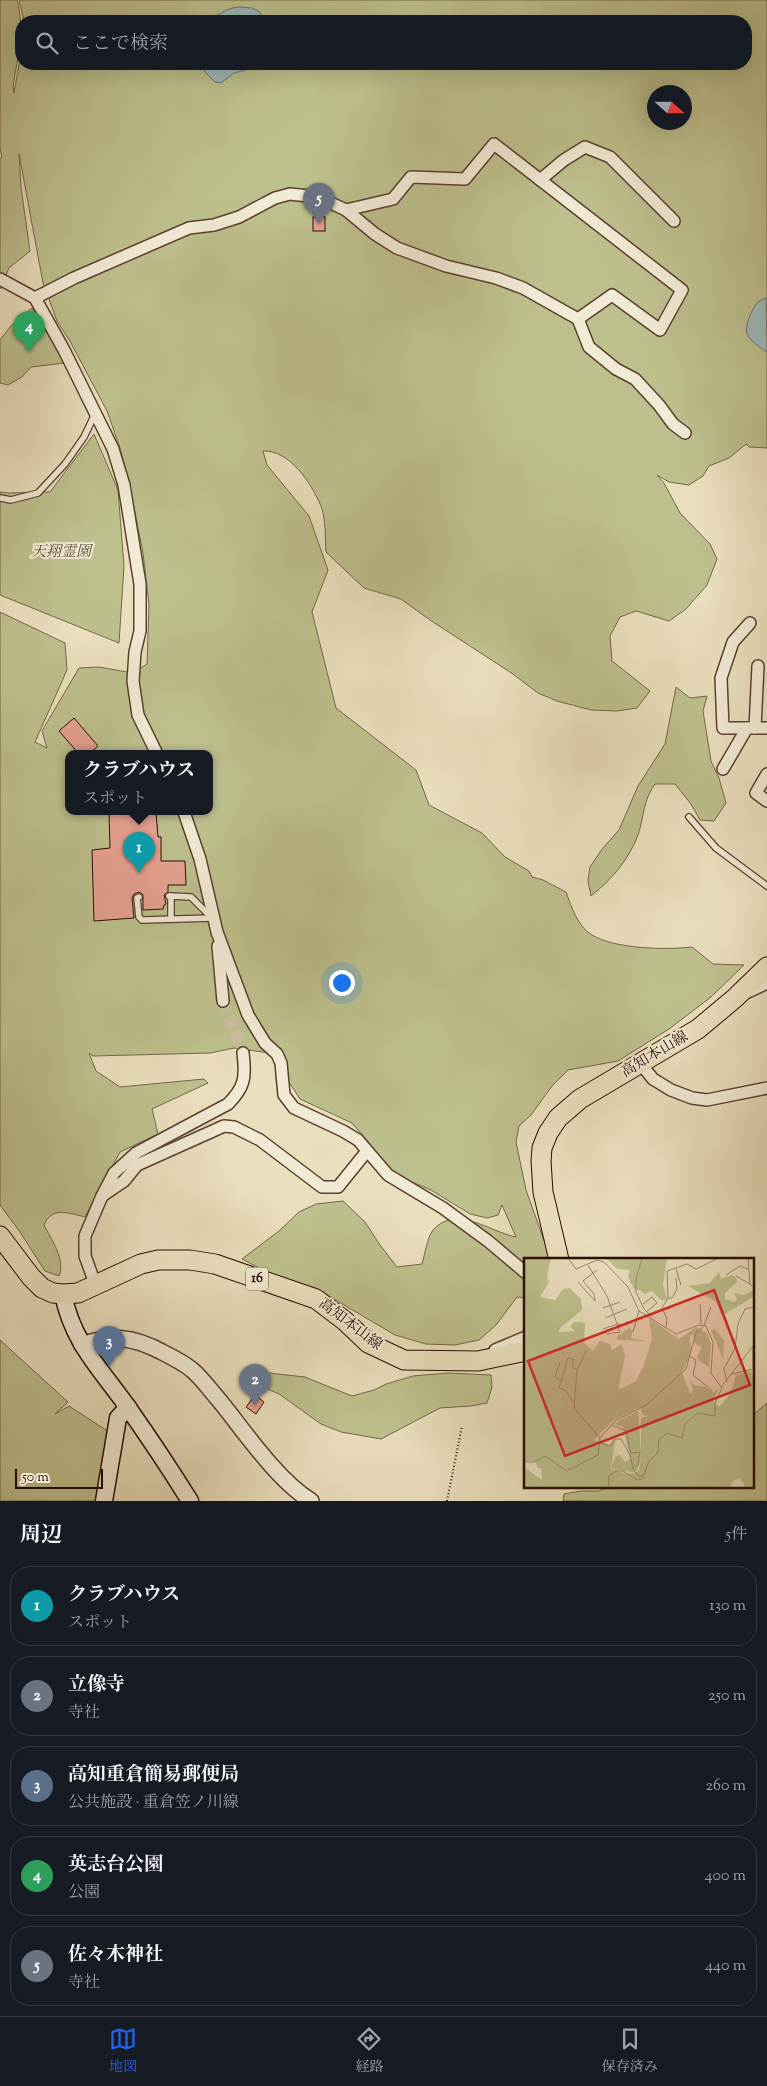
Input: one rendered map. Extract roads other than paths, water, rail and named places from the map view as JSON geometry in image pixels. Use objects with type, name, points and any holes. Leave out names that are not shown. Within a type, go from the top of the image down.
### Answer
[{"type":"main road","name":"高知本山線","points":[[559,1258],[543,1192],[542,1148],[548,1132],[558,1118],[580,1099],[698,1029],[735,998],[767,967]]},
{"type":"main road","points":[[0,1236],[42,1288],[63,1294],[67,1316],[82,1346],[165,1460],[190,1501]]},
{"type":"main road","name":"高知本山線","points":[[63,1294],[78,1293],[141,1264],[158,1260],[190,1260],[214,1264],[316,1299],[346,1321],[368,1343],[404,1360],[478,1361],[524,1351]]},
{"type":"main road","points":[[104,1501],[118,1418],[128,1407]]},
{"type":"street","points":[[346,210],[393,199],[411,177],[465,179],[494,144],[682,290],[660,330],[612,295],[578,319]]},
{"type":"street","points":[[540,180],[564,160],[585,147],[610,157],[674,221]]},
{"type":"street","points":[[35,298],[91,270],[180,232],[239,217],[275,198],[290,194],[318,197],[346,210],[375,234],[398,248],[446,266],[496,278],[523,288],[578,319],[588,347],[616,369],[635,379],[659,405],[672,424],[685,433]]},
{"type":"street","points":[[2,284],[35,298],[113,449],[124,485],[140,584],[140,631],[135,652],[133,680],[138,715],[155,750]]},
{"type":"street","points":[[750,623],[733,642],[721,678],[722,728],[756,728]]},
{"type":"street","points":[[723,769],[756,728],[758,666]]},
{"type":"street","points":[[767,774],[756,793],[767,800]]},
{"type":"street","points":[[185,815],[200,858],[217,932],[248,1015],[264,1043],[277,1054],[281,1063],[284,1095],[294,1108],[358,1140],[388,1175],[443,1208],[488,1241],[524,1271]]},
{"type":"street","points":[[217,932],[223,1001]]},
{"type":"street","points":[[735,998],[767,983]]},
{"type":"street","points":[[96,1286],[85,1256],[85,1236],[114,1173],[136,1153],[228,1104],[238,1094],[244,1081],[243,1053]]},
{"type":"street","points":[[640,1063],[653,1078],[671,1090],[692,1098],[707,1100],[767,1088]]},
{"type":"street","points":[[102,1196],[124,1180],[137,1165],[224,1126],[234,1127],[260,1140],[322,1187],[338,1187],[367,1151]]},
{"type":"street","points":[[491,1359],[495,1350],[524,1338]]},
{"type":"street","points":[[82,1346],[99,1339],[136,1341],[150,1345],[182,1363],[192,1370],[208,1387],[285,1480],[312,1501]]},
{"type":"lane","points":[[0,498],[11,500],[38,493],[65,464],[79,444],[95,414]]},
{"type":"lane","points":[[689,817],[716,848],[767,886]]},
{"type":"lane","points":[[172,919],[170,896],[190,896],[213,918]]},
{"type":"lane","points":[[139,897],[139,917],[142,920],[213,918]]},
{"type":"water","points":[[234,8],[252,8],[260,12],[261,15],[218,15]]},
{"type":"water","points":[[245,70],[234,73],[221,83],[215,82],[204,71]]},
{"type":"water","points":[[766,298],[767,351],[765,351],[749,338],[746,330],[754,307],[759,301]]},
{"type":"tunnel","points":[[223,1001],[243,1053]]},
{"type":"place","name":"佐々木神社","points":[[319,224]]},
{"type":"place","name":"英志台公園","points":[[29,352]]},
{"type":"place","name":"クラブハウス","points":[[139,873]]},
{"type":"place","name":"高知重倉簡易郵便局","points":[[109,1367]]},
{"type":"place","name":"立像寺","points":[[255,1405]]},
{"type":"park label","name":"天翔霊園","points":[[61,552]]}]
